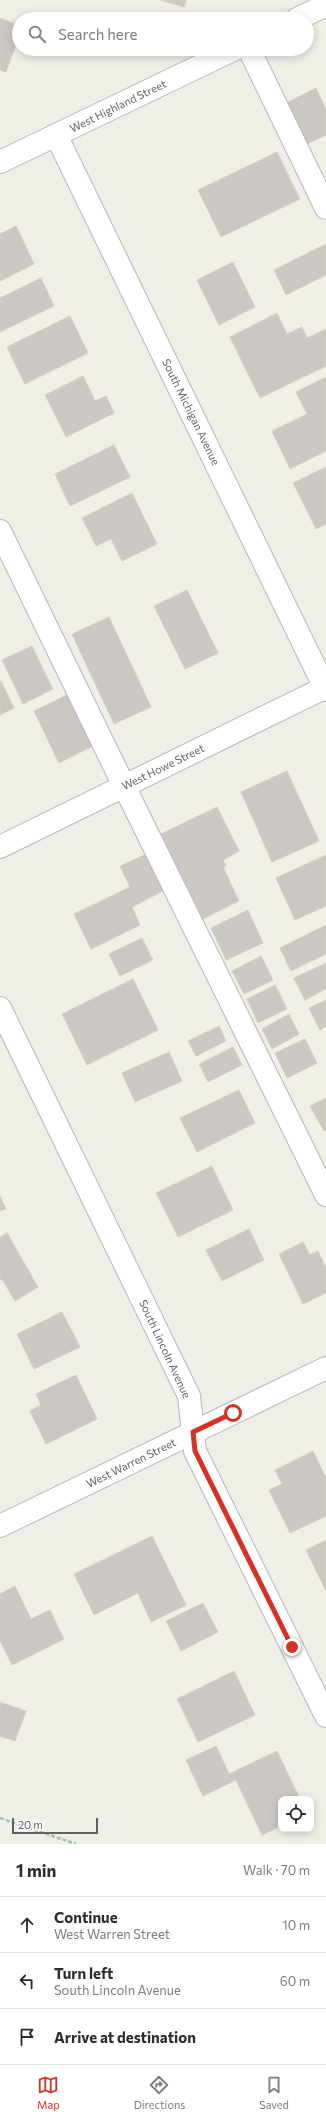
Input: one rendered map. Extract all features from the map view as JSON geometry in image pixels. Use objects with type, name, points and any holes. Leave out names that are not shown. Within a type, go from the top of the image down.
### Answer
[{"type":"street","points":[[312,12],[326,5]]},
{"type":"street","name":"West Highland Street","points":[[0,162],[220,56]]},
{"type":"street","points":[[252,56],[326,208]]},
{"type":"street","name":"South Michigan Avenue","points":[[56,135],[326,688]]},
{"type":"street","points":[[0,531],[326,1195]]},
{"type":"street","name":"West Howe Street","points":[[0,847],[326,688]]},
{"type":"street","name":"South Lincoln Avenue","points":[[0,1008],[189,1396],[195,1451],[326,1716]]},
{"type":"street","name":"West Warren Street","points":[[2,1522],[326,1368]]},
{"type":"path","points":[[0,1818],[76,1844]]},
{"type":"building","points":[[160,0],[186,0],[184,7]]},
{"type":"building","points":[[0,18],[12,22],[12,55],[6,72],[0,70]]},
{"type":"building","points":[[316,88],[326,109],[326,135],[299,148],[278,107]]},
{"type":"building","points":[[277,152],[300,199],[221,237],[198,190]]},
{"type":"building","points":[[16,226],[34,264],[0,281],[0,234]]},
{"type":"building","points":[[326,244],[326,275],[286,295],[274,270]]},
{"type":"building","points":[[233,262],[255,307],[219,325],[197,280]]},
{"type":"building","points":[[41,278],[54,306],[0,332],[0,298]]},
{"type":"building","points":[[277,313],[287,334],[302,327],[307,338],[326,329],[326,366],[260,398],[230,337]]},
{"type":"building","points":[[70,316],[88,353],[25,384],[7,347]]},
{"type":"building","points":[[83,376],[95,401],[106,396],[114,413],[66,437],[45,395]]},
{"type":"building","points":[[326,377],[326,451],[290,469],[272,431],[307,414],[296,392]]},
{"type":"building","points":[[114,445],[130,477],[70,506],[55,474]]},
{"type":"building","points":[[326,467],[326,524],[316,529],[293,483]]},
{"type":"building","points":[[132,493],[157,544],[122,561],[111,539],[96,546],[82,518]]},
{"type":"building","points":[[187,590],[218,653],[185,669],[154,606]]},
{"type":"building","points":[[109,617],[151,707],[114,724],[72,634]]},
{"type":"building","points":[[32,646],[53,689],[23,704],[2,660]]},
{"type":"building","points":[[1,681],[14,708],[0,715],[0,682]]},
{"type":"building","points":[[69,694],[95,745],[59,763],[34,711]]},
{"type":"building","points":[[287,771],[319,841],[272,862],[241,792]]},
{"type":"building","points":[[217,807],[239,851],[223,860],[226,866],[223,867],[239,901],[203,919],[161,834]]},
{"type":"building","points":[[147,854],[165,890],[132,907],[140,925],[91,949],[74,914],[130,887],[120,866]]},
{"type":"building","points":[[326,855],[326,906],[295,920],[276,878]]},
{"type":"building","points":[[248,910],[263,943],[226,960],[211,928]]},
{"type":"building","points":[[326,925],[326,954],[291,971],[280,948]]},
{"type":"building","points":[[142,938],[153,960],[120,976],[109,954]]},
{"type":"building","points":[[261,956],[273,980],[244,994],[232,971]]},
{"type":"building","points":[[326,963],[326,989],[305,1000],[294,978]]},
{"type":"building","points":[[133,979],[158,1030],[87,1065],[62,1014]]},
{"type":"building","points":[[275,985],[287,1009],[258,1023],[247,999]]},
{"type":"building","points":[[326,1000],[326,1026],[320,1030],[309,1008]]},
{"type":"building","points":[[289,1014],[299,1034],[272,1049],[262,1029]]},
{"type":"building","points":[[219,1026],[226,1041],[196,1056],[188,1041]]},
{"type":"building","points":[[305,1039],[317,1063],[287,1078],[275,1053]]},
{"type":"building","points":[[233,1047],[242,1065],[208,1082],[199,1064]]},
{"type":"building","points":[[169,1052],[182,1081],[135,1102],[122,1073]]},
{"type":"building","points":[[239,1090],[255,1123],[197,1152],[180,1118]]},
{"type":"building","points":[[326,1098],[326,1130],[324,1131],[310,1106]]},
{"type":"building","points":[[212,1166],[233,1210],[178,1237],[156,1193]]},
{"type":"building","points":[[0,1196],[6,1209],[0,1211]]},
{"type":"building","points":[[249,1229],[264,1260],[222,1281],[206,1250]]},
{"type":"building","points":[[7,1233],[38,1287],[15,1301],[2,1279],[0,1280],[0,1237]]},
{"type":"building","points":[[303,1242],[310,1255],[318,1251],[326,1268],[326,1293],[303,1304],[279,1254]]},
{"type":"building","points":[[62,1312],[80,1347],[34,1369],[17,1334]]},
{"type":"building","points":[[76,1375],[97,1419],[46,1444],[30,1411],[41,1405],[36,1394]]},
{"type":"building","points":[[313,1451],[326,1478],[326,1516],[290,1533],[269,1490],[282,1484],[275,1470]]},
{"type":"building","points":[[152,1536],[186,1605],[151,1622],[138,1593],[94,1615],[74,1574]]},
{"type":"building","points":[[326,1540],[326,1591],[306,1550]]},
{"type":"building","points":[[15,1586],[31,1619],[50,1610],[64,1639],[12,1665],[0,1641],[0,1594]]},
{"type":"building","points":[[203,1603],[218,1632],[181,1651],[166,1621]]},
{"type":"building","points":[[234,1671],[255,1715],[198,1742],[177,1699]]},
{"type":"building","points":[[0,1702],[26,1711],[15,1741],[0,1736]]},
{"type":"building","points":[[216,1746],[229,1774],[277,1751],[299,1796],[278,1796],[278,1827],[262,1835],[236,1780],[203,1796],[186,1760]]},
{"type":"route","points":[[233,1413],[193,1432],[195,1451],[292,1647]]}]
